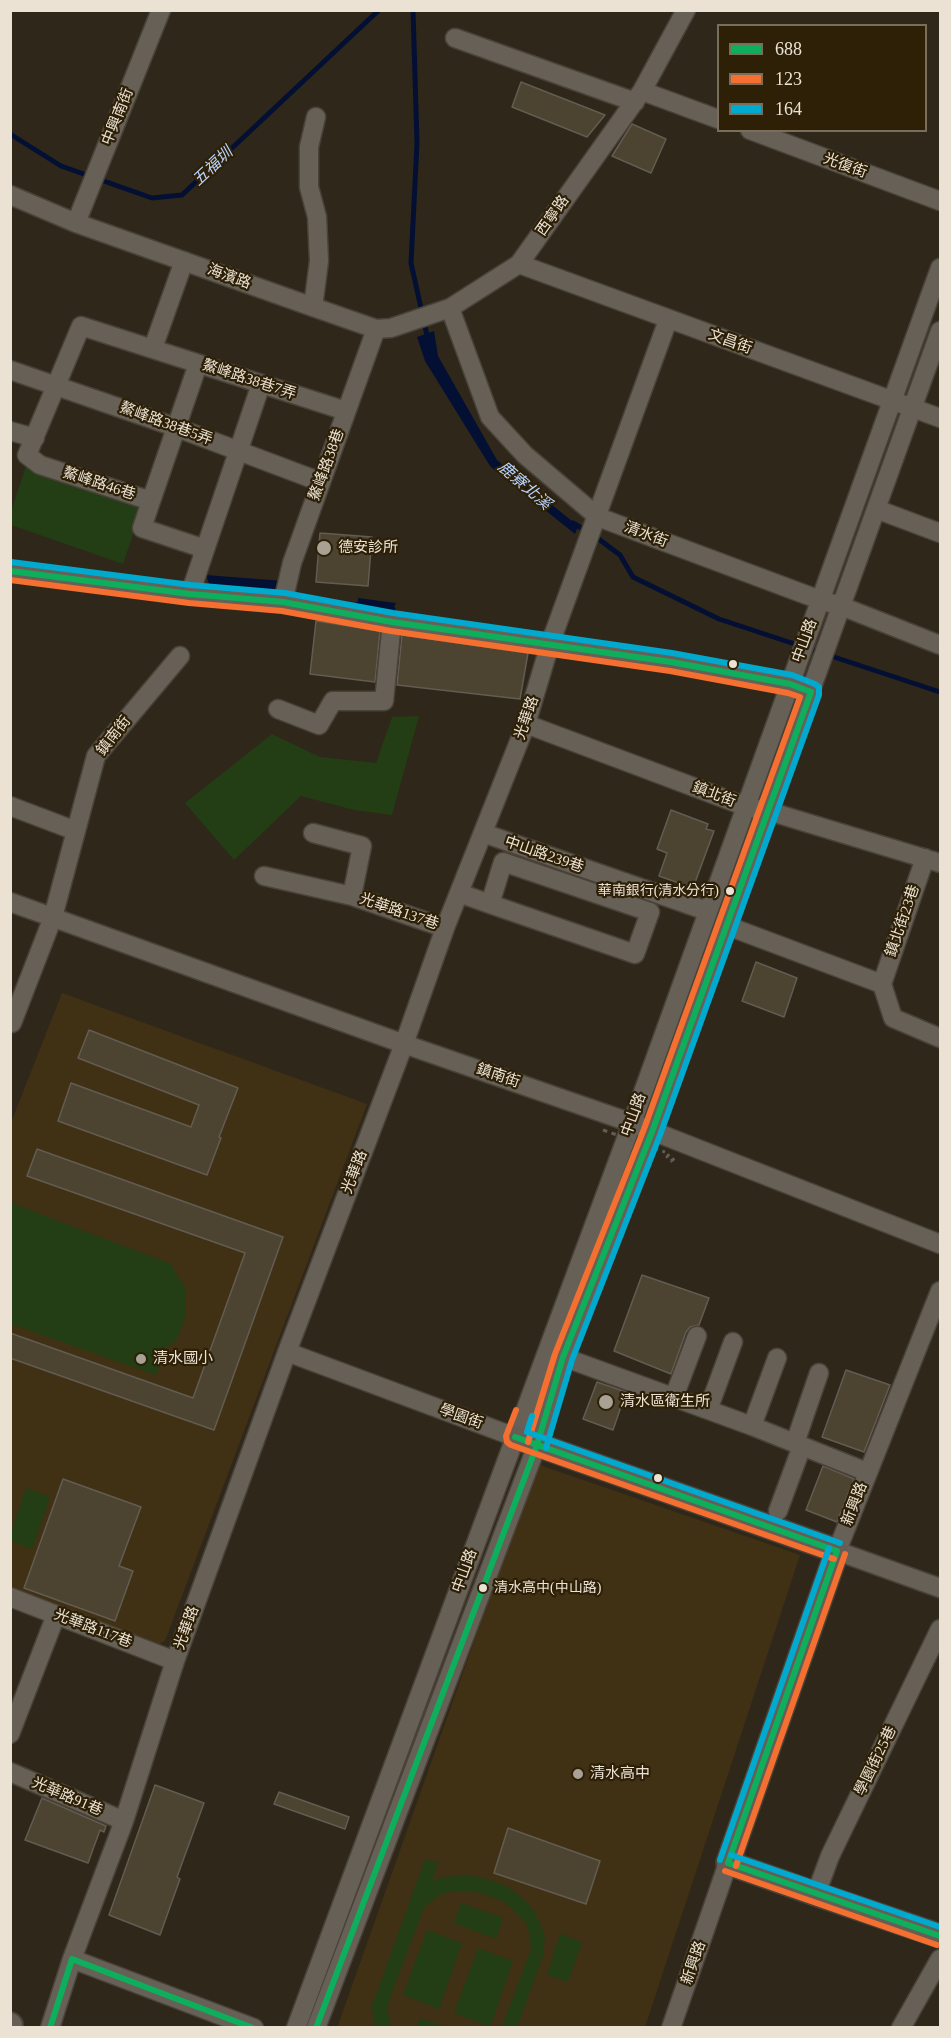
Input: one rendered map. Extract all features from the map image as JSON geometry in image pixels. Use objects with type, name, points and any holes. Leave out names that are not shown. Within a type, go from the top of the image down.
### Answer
[{"type":"main road","name":"學園街","points":[[515,1437],[837,1551]]},
{"type":"main road","name":"新興路","points":[[728,1863],[837,1551]]},
{"type":"main road","points":[[728,1863],[940,1936]]},
{"type":"street","name":"中興南街","points":[[76,224],[161,10]]},
{"type":"street","name":"西寧路","points":[[450,308],[519,264],[639,96],[686,10]]},
{"type":"street","points":[[455,38],[717,119]]},
{"type":"street","points":[[313,307],[319,261],[317,217],[309,188],[309,147],[316,117]]},
{"type":"street","name":"光復街","points":[[755,132],[940,201]]},
{"type":"street","name":"海濱路","points":[[10,195],[76,224],[376,329]]},
{"type":"street","points":[[153,348],[184,261]]},
{"type":"street","name":"文昌街","points":[[519,264],[940,418]]},
{"type":"street","name":"中山路","points":[[296,2028],[632,1123],[940,268]]},
{"type":"street","points":[[376,329],[391,328],[450,308]]},
{"type":"street","name":"清水街","points":[[450,308],[490,417],[525,455],[598,516],[940,645]]},
{"type":"street","name":"光華路","points":[[50,2028],[72,1959],[124,1821],[175,1661],[445,928],[526,724],[550,644],[668,320]]},
{"type":"street","name":"鰲峰路38巷7弄","points":[[56,385],[81,326],[346,411]]},
{"type":"street","name":"鰲峰路38巷","points":[[283,602],[292,563],[376,329]]},
{"type":"street","name":"中山路","points":[[316,2028],[537,1445],[562,1358],[651,1132],[940,331]]},
{"type":"street","points":[[151,501],[198,364]]},
{"type":"street","name":"鰲峰路38巷5弄","points":[[10,370],[321,482]]},
{"type":"street","points":[[190,594],[261,384]]},
{"type":"street","points":[[10,431],[35,438],[56,385]]},
{"type":"street","name":"鰲峰路46巷","points":[[35,438],[27,456],[40,465],[151,501],[142,528],[205,549]]},
{"type":"street","points":[[876,509],[940,533]]},
{"type":"street","points":[[10,571],[190,594],[283,602],[392,622],[671,663],[790,684],[811,692]]},
{"type":"street","points":[[278,710],[319,725],[333,701],[384,701],[392,622]]},
{"type":"street","name":"鎮南街","points":[[54,917],[96,756],[180,656]]},
{"type":"street","name":"鎮北街","points":[[526,724],[747,807],[768,811],[933,861]]},
{"type":"street","points":[[10,807],[76,831]]},
{"type":"street","name":"光華路137巷","points":[[313,834],[362,846],[352,896]]},
{"type":"street","name":"中山路239巷","points":[[483,834],[707,911]]},
{"type":"street","name":"鎮北街23巷","points":[[882,984],[933,861]]},
{"type":"street","points":[[459,893],[490,904],[635,954],[650,912],[503,862],[490,904]]},
{"type":"street","name":"光華路137巷","points":[[264,876],[352,896],[445,928]]},
{"type":"street","name":"鎮南街","points":[[10,902],[404,1044],[632,1123],[940,1244]]},
{"type":"street","points":[[10,1022],[54,917]]},
{"type":"street","points":[[725,925],[882,984],[893,1018],[940,1038]]},
{"type":"street","name":"新興路","points":[[837,1551],[940,1291]]},
{"type":"street","points":[[674,1397],[697,1336]]},
{"type":"street","points":[[708,1410],[733,1342]]},
{"type":"street","name":"學園街","points":[[287,1353],[515,1437]]},
{"type":"street","points":[[562,1358],[752,1426],[867,1472]]},
{"type":"street","points":[[752,1426],[777,1358]]},
{"type":"street","points":[[777,1510],[819,1373]]},
{"type":"street","name":"學園街","points":[[837,1551],[940,1588]]},
{"type":"street","name":"光華路117巷","points":[[10,1597],[175,1661]]},
{"type":"street","points":[[10,1734],[56,1615]]},
{"type":"street","name":"學園街25巷","points":[[816,1894],[830,1856],[940,1629]]},
{"type":"street","name":"光華路91巷","points":[[10,1772],[124,1821]]},
{"type":"street","name":"新興路","points":[[671,2028],[728,1863]]},
{"type":"street","points":[[72,1959],[254,2028]]},
{"type":"street","points":[[901,2028],[940,1959]]},
{"type":"path","points":[[603,1130],[665,1152]]},
{"type":"shaded area","name":"清水國小","points":[[62,993],[367,1104],[165,1641],[154,1647],[11,1593],[10,1125]]},
{"type":"shaded area","name":"清水高中","points":[[537,1464],[800,1555],[645,2027],[337,2028]]},
{"type":"green space","points":[[26,466],[143,505],[123,564],[11,525],[11,511]]},
{"type":"green space","points":[[419,716],[392,815],[354,810],[301,796],[234,860],[185,803],[272,734],[320,757],[376,763],[392,717]]},
{"type":"green space","points":[[11,1203],[171,1264],[186,1290],[186,1314],[177,1339],[151,1355],[162,1360],[156,1375],[11,1324]]},
{"type":"green space","points":[[26,1488],[50,1497],[32,1549],[11,1541],[11,1533]]},
{"type":"green space","points":[[425,1859],[438,1863],[432,1881],[442,1877],[457,1876],[473,1876],[491,1880],[508,1887],[534,1910],[545,1939],[543,1956],[517,2027],[502,2027],[531,1949],[527,1925],[503,1901],[473,1891],[455,1891],[441,1894],[424,1907],[390,1998],[387,2010],[391,2027],[374,2027],[372,2006]]},
{"type":"green space","points":[[461,1903],[503,1918],[496,1939],[454,1923]]},
{"type":"green space","points":[[427,1930],[462,1943],[439,2009],[403,1995]]},
{"type":"green space","points":[[560,1934],[582,1942],[568,1982],[547,1975]]},
{"type":"green space","points":[[478,1948],[513,1961],[490,2027],[454,2013]]},
{"type":"green space","points":[[420,2018],[447,2027],[417,2027]]},
{"type":"water","points":[[434,331],[438,356],[497,460],[578,526],[575,534],[490,466],[425,361],[417,337]]},
{"type":"water","points":[[206,575],[284,581],[282,590],[209,584]]},
{"type":"water","points":[[358,598],[396,603],[393,609],[358,604]]},
{"type":"building","points":[[521,82],[605,115],[587,137],[512,107]]},
{"type":"building","points":[[632,124],[666,139],[651,173],[612,156]]},
{"type":"building","points":[[320,533],[372,537],[368,586],[316,582]]},
{"type":"building","points":[[316,621],[380,631],[375,682],[310,674]]},
{"type":"building","points":[[402,635],[528,653],[520,699],[397,685]]},
{"type":"building","points":[[671,810],[708,824],[706,829],[714,831],[693,888],[659,876],[667,853],[657,849]]},
{"type":"building","points":[[756,962],[797,978],[784,1017],[742,1001]]},
{"type":"building","points":[[89,1030],[238,1088],[207,1175],[58,1121],[71,1083],[191,1127],[199,1105],[78,1058]]},
{"type":"building","points":[[37,1149],[283,1237],[214,1430],[10,1358],[10,1333],[193,1398],[245,1253],[27,1176]]},
{"type":"building","points":[[642,1275],[709,1298],[699,1325],[690,1327],[686,1332],[671,1374],[614,1351]]},
{"type":"building","points":[[846,1370],[890,1385],[864,1452],[822,1437]]},
{"type":"building","name":"清水區衛生所","points":[[597,1382],[626,1392],[613,1430],[583,1419]]},
{"type":"building","points":[[823,1466],[854,1479],[837,1522],[806,1510]]},
{"type":"building","points":[[63,1479],[141,1507],[119,1566],[133,1571],[115,1621],[24,1588]]},
{"type":"building","points":[[155,1785],[204,1803],[177,1877],[180,1879],[160,1935],[109,1915]]},
{"type":"building","points":[[279,1792],[349,1817],[345,1829],[274,1804]]},
{"type":"building","points":[[42,1798],[106,1826],[104,1832],[100,1830],[88,1863],[25,1840]]},
{"type":"building","points":[[508,1828],[600,1861],[586,1904],[494,1873]]},
{"type":"waterway","name":"五福圳","points":[[10,134],[61,166],[152,198],[182,195],[379,10]]},
{"type":"waterway","name":"鹿寮北溪","points":[[413,10],[417,143],[411,263],[428,340]]},
{"type":"waterway","name":"鹿寮北溪","points":[[573,523],[620,555],[633,577],[719,619],[940,692]]},
{"type":"waterway","points":[[358,604],[393,609]]},
{"type":"transit line","name":"164","points":[[11,562],[191,585],[285,593],[393,613],[672,653],[792,675],[819,687],[819,695],[660,1135],[572,1360],[546,1448]]},
{"type":"transit line","name":"688","points":[[10,571],[190,594],[283,602],[392,622],[671,662],[790,684],[811,692],[652,1132],[563,1357],[537,1445],[316,2028]]},
{"type":"transit line","name":"123","points":[[10,580],[189,603],[282,611],[391,631],[670,671],[800,697],[644,1129],[555,1354],[528,1442]]},
{"type":"transit line","name":"123","points":[[516,1410],[506,1436],[507,1442],[511,1445],[834,1559]]},
{"type":"transit line","name":"164","points":[[532,1416],[527,1432],[840,1543]]},
{"type":"transit line","name":"688","points":[[515,1437],[837,1551]]},
{"type":"transit line","name":"164","points":[[720,1860],[829,1548]]},
{"type":"transit line","name":"688","points":[[728,1863],[837,1551]]},
{"type":"transit line","name":"123","points":[[736,1866],[845,1554]]},
{"type":"transit line","name":"164","points":[[731,1855],[940,1927]]},
{"type":"transit line","name":"688","points":[[728,1863],[940,1936]]},
{"type":"transit line","name":"123","points":[[725,1871],[937,1945]]},
{"type":"transit line","name":"688","points":[[50,2028],[72,1959],[253,2028]]},
{"type":"place","name":"德安診所","points":[[324,548]]},
{"type":"place","name":"華南銀行(清水分行)","points":[[730,891]]},
{"type":"place","name":"清水國小","points":[[141,1359]]},
{"type":"place","name":"清水區衛生所","points":[[606,1402]]},
{"type":"place","name":"清水高中(中山路)","points":[[483,1588]]},
{"type":"place","name":"清水高中","points":[[578,1774]]}]
